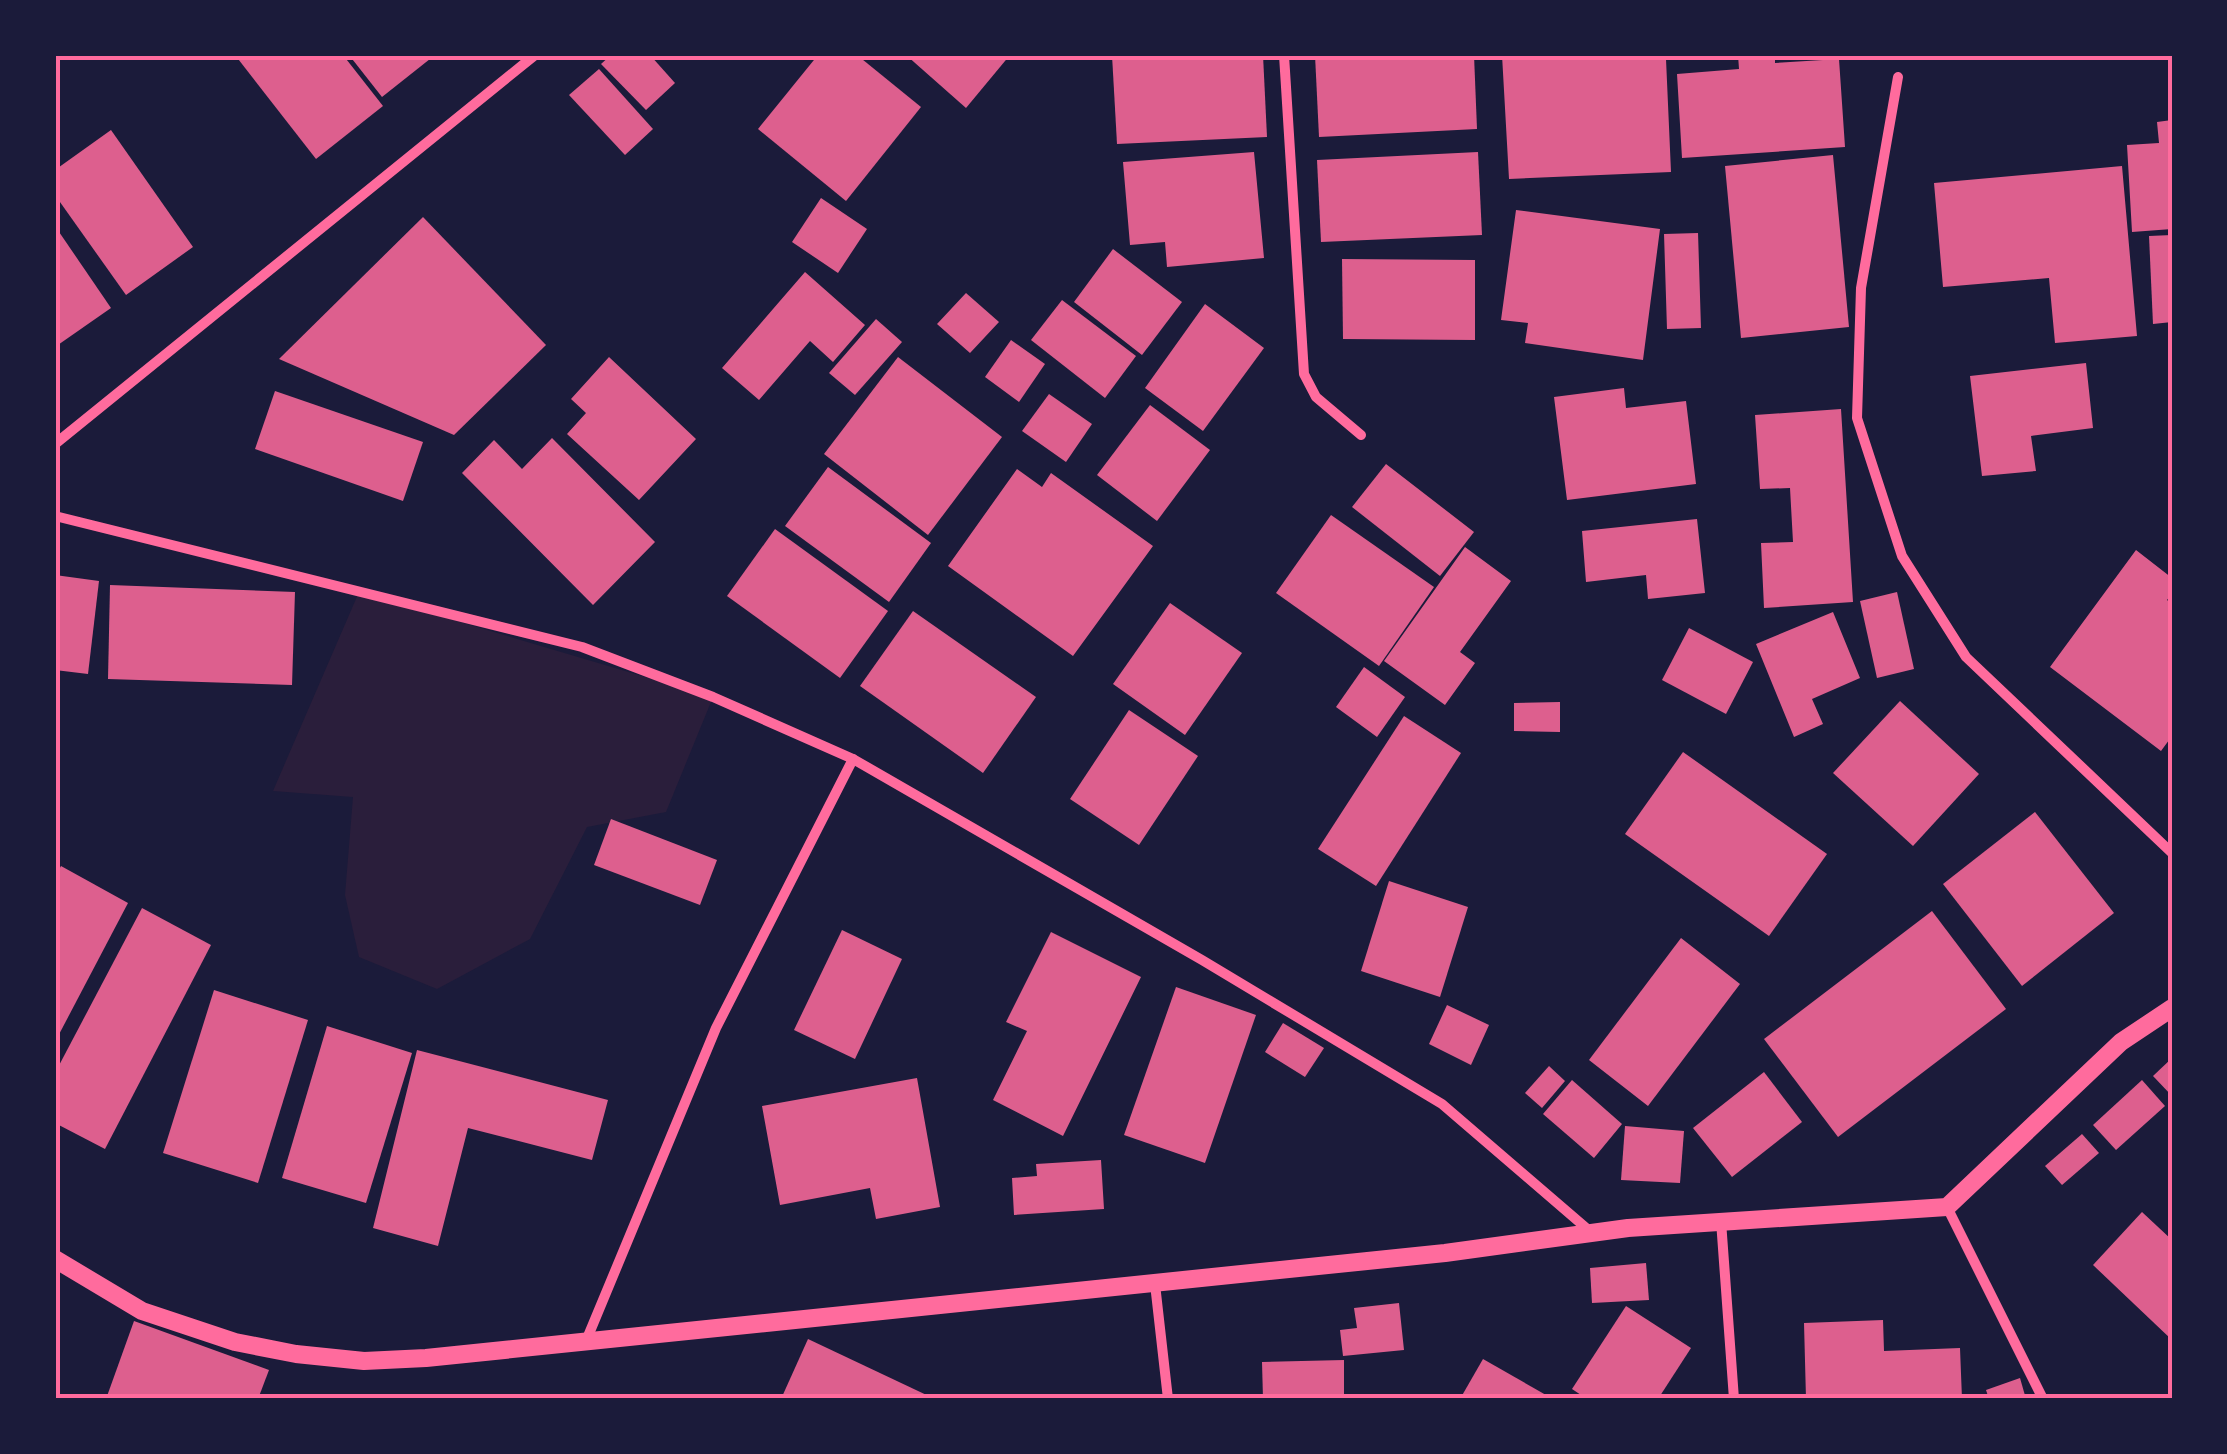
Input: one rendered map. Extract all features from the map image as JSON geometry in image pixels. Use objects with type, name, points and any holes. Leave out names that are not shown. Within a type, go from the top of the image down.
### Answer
[{"type":"street","points":[[55,444],[535,55]]},
{"type":"street","points":[[1284,55],[1304,374],[1316,397],[1361,435]]},
{"type":"street","points":[[1898,77],[1861,288],[1857,418],[1902,556],[1966,656],[2172,852]]},
{"type":"street","points":[[55,516],[582,648],[713,697],[853,760],[1186,951],[1442,1104],[1592,1233]]},
{"type":"street","points":[[586,1341],[716,1028],[853,760]]},
{"type":"street","points":[[55,1259],[142,1311],[235,1342],[364,1361],[1445,1254],[1721,1220],[1947,1207],[2121,1042],[2172,1008]]},
{"type":"street","points":[[1947,1207],[2043,1399]]},
{"type":"street","points":[[1721,1220],[1734,1399]]},
{"type":"street","points":[[1155,1284],[1168,1399]]},
{"type":"shaded area","points":[[359,592],[713,697],[666,812],[587,827],[530,939],[437,989],[359,957],[345,895],[353,797],[273,791]]},
{"type":"building","points":[[235,55],[343,55],[383,106],[316,159]]},
{"type":"building","points":[[349,55],[435,55],[382,97]]},
{"type":"building","points":[[611,55],[650,55],[675,83],[646,110],[601,64]]},
{"type":"building","points":[[818,55],[857,55],[921,107],[846,201],[758,129]]},
{"type":"building","points":[[906,55],[1010,55],[966,108]]},
{"type":"building","points":[[1112,55],[1263,55],[1267,137],[1117,144]]},
{"type":"building","points":[[1315,55],[1474,55],[1477,129],[1319,137]]},
{"type":"building","points":[[1502,55],[1640,55],[1640,60],[1666,59],[1671,172],[1509,179]]},
{"type":"building","points":[[1738,55],[1775,55],[1775,63],[1839,59],[1845,147],[1682,158],[1677,74],[1739,69]]},
{"type":"building","points":[[599,69],[653,129],[625,155],[569,95]]},
{"type":"building","points":[[2172,120],[2172,229],[2132,232],[2127,145],[2159,143],[2157,122]]},
{"type":"building","points":[[111,130],[193,247],[126,295],[55,195],[55,170]]},
{"type":"building","points":[[1254,152],[1264,258],[1167,267],[1165,242],[1130,245],[1123,162]]},
{"type":"building","points":[[1478,152],[1482,235],[1321,242],[1317,160]]},
{"type":"building","points":[[1833,155],[1849,327],[1741,338],[1725,166]]},
{"type":"building","points":[[2122,166],[2137,336],[2055,343],[2049,278],[1943,287],[1934,183]]},
{"type":"building","points":[[821,198],[867,229],[838,273],[792,242]]},
{"type":"building","points":[[1516,210],[1660,229],[1643,360],[1525,343],[1528,323],[1501,320]]},
{"type":"building","points":[[423,217],[546,345],[454,435],[279,359]]},
{"type":"building","points":[[55,226],[111,308],[55,347]]},
{"type":"building","points":[[1698,233],[1701,328],[1667,329],[1664,234]]},
{"type":"building","points":[[2172,235],[2172,322],[2153,324],[2149,236]]},
{"type":"building","points":[[1113,249],[1182,302],[1142,355],[1074,302]]},
{"type":"building","points":[[1342,259],[1475,260],[1475,340],[1343,339]]},
{"type":"building","points":[[805,272],[865,325],[833,362],[810,341],[759,400],[722,368]]},
{"type":"building","points":[[966,293],[999,322],[970,353],[937,324]]},
{"type":"building","points":[[1062,300],[1136,356],[1105,398],[1031,340]]},
{"type":"building","points":[[1205,304],[1264,348],[1203,431],[1145,388]]},
{"type":"building","points":[[876,319],[902,342],[855,395],[829,373]]},
{"type":"building","points":[[1011,340],[1045,364],[1019,402],[985,377]]},
{"type":"building","points":[[609,357],[696,439],[639,500],[567,434],[586,413],[571,399]]},
{"type":"building","points":[[898,357],[1002,437],[928,535],[824,454]]},
{"type":"building","points":[[2086,363],[2093,428],[2031,436],[2036,471],[1982,476],[1970,376]]},
{"type":"building","points":[[1624,388],[1626,408],[1686,401],[1696,484],[1567,500],[1554,397]]},
{"type":"building","points":[[275,391],[423,442],[403,501],[255,449]]},
{"type":"building","points":[[1049,394],[1092,424],[1066,462],[1022,431]]},
{"type":"building","points":[[1150,405],[1210,450],[1157,521],[1097,475]]},
{"type":"building","points":[[1841,409],[1853,602],[1764,608],[1761,543],[1793,542],[1790,488],[1760,489],[1755,415]]},
{"type":"building","points":[[552,438],[655,542],[593,605],[462,473],[494,440],[522,469]]},
{"type":"building","points":[[1386,464],[1474,532],[1440,576],[1352,507]]},
{"type":"building","points":[[828,467],[931,543],[889,602],[785,526]]},
{"type":"building","points":[[1017,469],[1042,487],[1051,473],[1153,546],[1073,656],[948,566]]},
{"type":"building","points":[[1331,515],[1434,587],[1379,666],[1276,593]]},
{"type":"building","points":[[1697,519],[1705,593],[1648,599],[1646,575],[1586,582],[1582,531]]},
{"type":"building","points":[[775,529],[888,611],[840,678],[727,596]]},
{"type":"building","points":[[1465,547],[1511,581],[1460,652],[1475,663],[1445,705],[1384,661]]},
{"type":"building","points":[[2136,550],[2172,578],[2172,594],[2167,600],[2172,604],[2172,736],[2161,751],[2050,667]]},
{"type":"building","points":[[55,575],[99,581],[88,674],[55,670]]},
{"type":"building","points":[[110,585],[295,592],[292,685],[108,679]]},
{"type":"building","points":[[1897,592],[1914,669],[1877,678],[1860,601]]},
{"type":"building","points":[[1170,603],[1242,653],[1185,735],[1113,684]]},
{"type":"building","points":[[913,611],[1036,697],[983,773],[860,686]]},
{"type":"building","points":[[1833,612],[1860,678],[1812,699],[1823,724],[1794,737],[1756,644]]},
{"type":"building","points":[[1689,628],[1753,662],[1726,714],[1662,680]]},
{"type":"building","points":[[1364,667],[1405,697],[1377,737],[1336,707]]},
{"type":"building","points":[[1900,701],[1979,774],[1913,846],[1833,773]]},
{"type":"building","points":[[1560,702],[1560,732],[1514,731],[1514,703]]},
{"type":"building","points":[[1129,710],[1198,756],[1139,845],[1070,799]]},
{"type":"building","points":[[1404,716],[1461,753],[1376,886],[1318,849]]},
{"type":"building","points":[[1683,752],[1827,854],[1769,936],[1625,834]]},
{"type":"building","points":[[2035,812],[2114,913],[2022,986],[1943,884]]},
{"type":"building","points":[[611,819],[717,860],[700,905],[594,865]]},
{"type":"building","points":[[61,866],[128,903],[55,1042],[55,877]]},
{"type":"building","points":[[1389,881],[1468,907],[1440,997],[1361,971]]},
{"type":"building","points":[[142,908],[211,945],[105,1149],[55,1123],[55,1073]]},
{"type":"building","points":[[1932,911],[2006,1009],[1838,1137],[1764,1039]]},
{"type":"building","points":[[842,930],[902,959],[855,1059],[794,1030]]},
{"type":"building","points":[[1051,932],[1141,977],[1063,1136],[993,1100],[1027,1031],[1006,1022]]},
{"type":"building","points":[[1681,938],[1740,984],[1648,1106],[1589,1060]]},
{"type":"building","points":[[1176,987],[1256,1015],[1205,1163],[1124,1135]]},
{"type":"building","points":[[214,990],[308,1020],[258,1183],[163,1153]]},
{"type":"building","points":[[1447,1005],[1489,1025],[1471,1065],[1429,1044]]},
{"type":"building","points":[[1283,1023],[1324,1048],[1305,1077],[1265,1052]]},
{"type":"building","points":[[327,1026],[412,1053],[366,1203],[282,1178]]},
{"type":"building","points":[[417,1050],[608,1100],[592,1160],[468,1128],[438,1246],[373,1228]]},
{"type":"building","points":[[2172,1058],[2172,1096],[2153,1076]]},
{"type":"building","points":[[1549,1066],[1565,1081],[1542,1108],[1525,1093]]},
{"type":"building","points":[[1764,1072],[1802,1122],[1732,1177],[1693,1128]]},
{"type":"building","points":[[917,1078],[940,1207],[876,1219],[870,1188],[780,1205],[762,1106]]},
{"type":"building","points":[[1572,1080],[1622,1124],[1594,1158],[1543,1114]]},
{"type":"building","points":[[2142,1080],[2165,1106],[2116,1150],[2093,1125]]},
{"type":"building","points":[[1625,1126],[1684,1131],[1680,1183],[1621,1180]]},
{"type":"building","points":[[2082,1134],[2099,1153],[2062,1185],[2045,1166]]},
{"type":"building","points":[[1101,1160],[1104,1209],[1014,1215],[1012,1178],[1037,1176],[1036,1164]]},
{"type":"building","points":[[2142,1212],[2172,1240],[2172,1340],[2093,1265]]},
{"type":"building","points":[[1646,1263],[1649,1300],[1592,1303],[1590,1268]]},
{"type":"building","points":[[1399,1303],[1404,1350],[1343,1356],[1340,1330],[1357,1328],[1354,1308]]},
{"type":"building","points":[[1626,1306],[1691,1348],[1658,1399],[1587,1399],[1572,1389]]},
{"type":"building","points":[[1883,1320],[1884,1351],[1960,1348],[1962,1399],[1806,1399],[1804,1323]]},
{"type":"building","points":[[134,1321],[269,1370],[258,1399],[106,1399]]},
{"type":"building","points":[[808,1339],[935,1399],[781,1399]]},
{"type":"building","points":[[1483,1359],[1553,1399],[1460,1399]]},
{"type":"building","points":[[1344,1360],[1344,1399],[1263,1399],[1262,1362]]},
{"type":"building","points":[[2020,1378],[2026,1399],[1989,1399],[1986,1390]]}]
